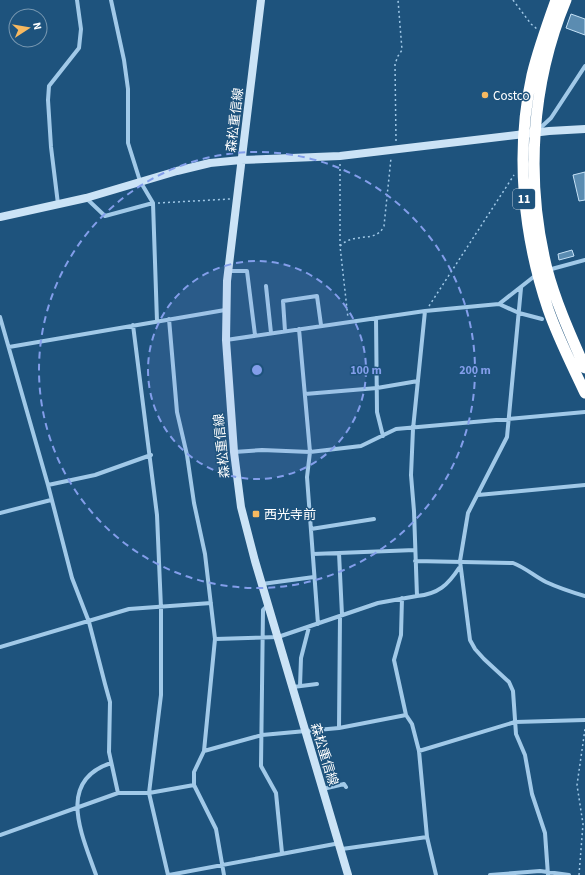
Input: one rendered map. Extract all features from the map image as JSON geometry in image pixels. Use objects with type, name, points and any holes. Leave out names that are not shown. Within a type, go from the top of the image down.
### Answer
[{"type":"highway","name":"11","points":[[556,0],[543,33],[532,76],[525,205],[542,272],[548,310],[585,392]]},
{"type":"highway","name":"11","points":[[530,134],[550,47],[566,0]]},
{"type":"highway","name":"11","points":[[542,272],[580,351],[585,368]]},
{"type":"main road","name":"森松重信線","points":[[261,0],[241,160],[238,199],[228,271],[225,310],[234,452],[241,507],[268,605],[296,686],[305,731],[341,846],[348,875]]},
{"type":"main road","points":[[0,216],[86,198],[140,181],[210,163],[241,160],[340,156],[585,129]]},
{"type":"street","points":[[58,204],[51,147],[49,93],[52,81],[79,48],[81,39],[77,0]]},
{"type":"street","points":[[111,0],[124,60],[128,89],[126,130],[128,143],[140,181],[153,203],[157,321]]},
{"type":"street","points":[[530,134],[551,118],[585,66]]},
{"type":"street","points":[[86,198],[105,216],[153,203]]},
{"type":"street","points":[[499,304],[542,272],[585,260]]},
{"type":"street","points":[[228,271],[247,271],[255,335]]},
{"type":"street","points":[[266,286],[271,333]]},
{"type":"street","points":[[520,288],[507,437],[468,513],[459,567],[470,640],[484,660],[509,682],[515,700],[516,734],[525,755],[532,794],[545,833],[548,873]]},
{"type":"street","points":[[285,331],[283,300],[316,296],[321,325]]},
{"type":"street","points":[[226,340],[348,321],[425,311],[499,304],[519,313],[542,319]]},
{"type":"street","points":[[9,347],[225,310]]},
{"type":"street","points":[[416,596],[411,475],[413,429],[425,311]]},
{"type":"street","points":[[0,317],[1,326],[9,347],[48,485],[72,578],[89,622],[110,702],[110,752],[118,793]]},
{"type":"street","points":[[376,318],[377,412],[383,436]]},
{"type":"street","points":[[169,319],[177,412],[187,455],[194,503],[205,554],[215,639],[204,751],[194,772],[194,785],[216,829],[224,875]]},
{"type":"street","points":[[133,325],[157,515],[161,608],[160,695],[149,793],[169,875],[282,853],[427,837]]},
{"type":"street","points":[[299,329],[310,452],[307,477],[318,624]]},
{"type":"street","points":[[305,394],[376,388],[418,381]]},
{"type":"street","points":[[234,452],[262,450],[310,452],[360,446],[396,429],[413,429],[585,412]]},
{"type":"street","points":[[48,485],[95,475],[150,455]]},
{"type":"street","points":[[478,495],[585,485]]},
{"type":"street","points":[[0,513],[51,500]]},
{"type":"street","points":[[311,529],[374,518]]},
{"type":"street","points":[[313,554],[415,550]]},
{"type":"street","points":[[339,553],[341,616],[339,728]]},
{"type":"street","points":[[415,561],[513,563],[525,567],[544,581],[562,590],[585,596]]},
{"type":"street","points":[[215,639],[278,637],[378,603],[434,593],[440,590],[451,580],[459,567]]},
{"type":"street","points":[[262,584],[314,577]]},
{"type":"street","points":[[402,598],[401,635],[394,660],[406,715],[412,724],[419,751],[427,837],[436,875]]},
{"type":"street","points":[[0,647],[89,622],[128,609],[161,608],[211,603]]},
{"type":"street","points":[[268,605],[263,610],[261,766],[276,793],[282,853]]},
{"type":"street","points":[[309,627],[296,686],[317,684]]},
{"type":"street","points":[[204,751],[262,736],[339,728],[406,715]]},
{"type":"street","points":[[419,751],[515,722],[585,720]]},
{"type":"street","points":[[96,875],[80,832],[78,807],[79,794],[85,779],[102,767],[111,763]]},
{"type":"street","points":[[323,789],[344,784],[346,787]]},
{"type":"street","points":[[0,835],[118,793],[149,793],[194,785]]},
{"type":"street","points":[[490,875],[548,873],[569,875]]},
{"type":"path","points":[[340,246],[346,240],[351,238],[377,235],[382,232],[384,226],[390,161],[397,136],[396,60],[402,50],[398,0]]},
{"type":"path","points":[[514,0],[530,24],[543,33]]},
{"type":"path","points":[[340,156],[340,246],[348,321]]},
{"type":"path","points":[[425,311],[515,175],[515,169]]},
{"type":"path","points":[[153,203],[196,199],[238,199]]},
{"type":"path","points":[[579,875],[583,824],[577,785],[585,728]]},
{"type":"building","points":[[571,14],[585,19],[585,35],[566,28]]},
{"type":"building","points":[[585,172],[585,200],[579,201],[573,175]]},
{"type":"building","points":[[572,250],[574,256],[559,260],[558,254]]},
{"type":"place","name":"Costco","points":[[485,95]]},
{"type":"place","name":"西光寺前","points":[[256,514]]}]
